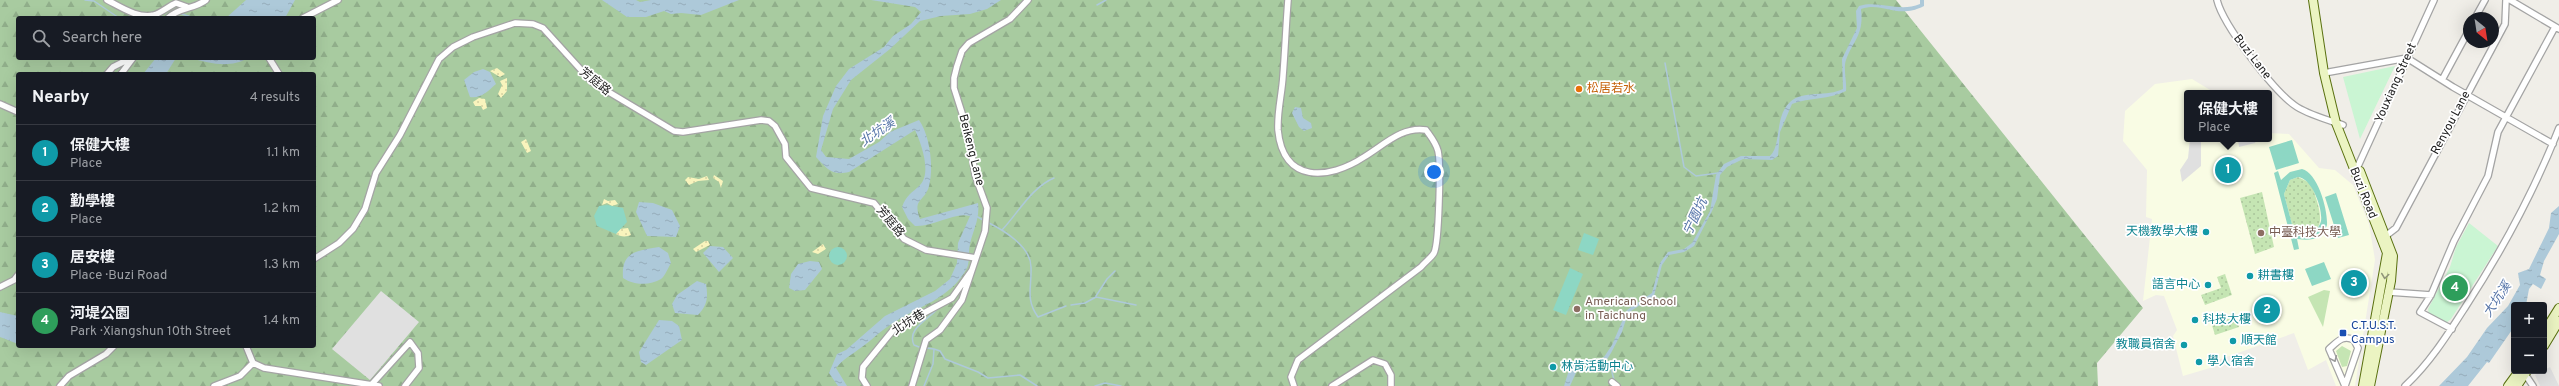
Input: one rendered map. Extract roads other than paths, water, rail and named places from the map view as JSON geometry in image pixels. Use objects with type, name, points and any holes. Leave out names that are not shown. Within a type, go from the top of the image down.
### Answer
[{"type":"main road","name":"Buzi Road","points":[[2313,0],[2327,73],[2340,124],[2384,238],[2393,256],[2389,292],[2370,386]]},
{"type":"main road","name":"Buzi Road","points":[[2318,0],[2327,73]]},
{"type":"main road","name":"Buzi Road","points":[[2340,124],[2358,166],[2384,238],[2387,253],[2384,278],[2363,386]]},
{"type":"main road","points":[[2547,327],[2559,308]]},
{"type":"main road","points":[[2547,341],[2559,321]]},
{"type":"main road","points":[[2508,386],[2522,374]]},
{"type":"main road","points":[[2517,386],[2523,374]]},
{"type":"street","points":[[108,0],[137,14],[145,16],[155,15],[176,3],[187,7]]},
{"type":"street","points":[[170,16],[187,7],[201,4],[206,0]]},
{"type":"street","points":[[307,16],[338,0]]},
{"type":"street","name":"Beikeng Lane","points":[[912,386],[926,340],[940,330],[951,318],[962,300],[985,231],[987,208],[975,175],[969,135],[954,88],[954,78],[962,51],[969,43],[1010,19],[1028,0]]},
{"type":"street","points":[[1288,0],[1278,123],[1281,144],[1287,157],[1300,170],[1315,175],[1328,173],[1342,169],[1363,158],[1400,134],[1414,128],[1426,130],[1434,141],[1438,152],[1439,174],[1438,237],[1434,253],[1421,267],[1298,360],[1291,377],[1294,386]]},
{"type":"street","name":"Buzi Lane","points":[[2217,0],[2220,12],[2229,28],[2281,94],[2298,108],[2340,124]]},
{"type":"street","name":"Youxiang Street","points":[[2358,166],[2434,0]]},
{"type":"street","points":[[2478,12],[2485,0]]},
{"type":"street","name":"Renyou Lane","points":[[2384,238],[2396,228],[2505,24],[2506,0]]},
{"type":"street","points":[[2452,329],[2420,312],[2431,295],[2454,241],[2488,176],[2496,137],[2557,28],[2510,0]]},
{"type":"street","name":"芳庭路","points":[[316,258],[339,243],[353,229],[365,209],[376,173],[400,135],[439,59],[453,47],[473,37],[522,23],[543,28],[592,82],[611,95],[674,131],[683,132],[761,120],[769,121],[781,135],[786,157],[790,164],[811,188],[874,203],[904,239],[926,250],[976,258]]},
{"type":"street","points":[[2442,80],[2463,41]]},
{"type":"street","points":[[2327,73],[2407,58],[2466,95],[2553,144]]},
{"type":"street","points":[[109,72],[113,67],[128,60]]},
{"type":"street","points":[[122,72],[130,60]]},
{"type":"street","points":[[270,60],[278,72]]},
{"type":"street","points":[[0,104],[16,111]]},
{"type":"street","points":[[2405,386],[2452,329],[2519,220],[2559,128]]},
{"type":"street","name":"北坑巷","points":[[867,386],[862,378],[863,367],[894,329],[952,298],[973,270]]},
{"type":"street","points":[[0,287],[16,278]]},
{"type":"street","points":[[2389,292],[2431,295]]},
{"type":"street","points":[[2346,337],[2354,340],[2358,348],[2345,386],[2328,349],[2342,338],[2346,337]]},
{"type":"street","points":[[372,384],[410,342],[418,353],[419,368],[405,386]]},
{"type":"street","points":[[60,386],[69,376],[106,354],[112,348]]},
{"type":"street","points":[[247,348],[253,363],[264,368],[378,386]]},
{"type":"street","points":[[1332,386],[1373,360],[1385,364],[1391,375],[1391,386]]},
{"type":"street","points":[[214,386],[240,376],[253,363]]},
{"type":"street","points":[[2525,374],[2533,386]]},
{"type":"street","points":[[1612,382],[1617,386]]},
{"type":"water","points":[[246,0],[295,0],[286,16],[228,16]]},
{"type":"water","points":[[602,0],[636,0],[640,2],[651,0],[739,0],[701,15],[681,13],[671,14],[664,11],[646,17],[627,17]]},
{"type":"water","points":[[871,0],[1001,0],[987,9],[970,14],[941,16],[920,21],[890,49],[851,80],[833,109],[821,150],[826,157],[849,159],[879,142],[890,132],[919,120],[926,134],[931,161],[929,186],[917,207],[920,219],[978,203],[977,219],[969,247],[968,266],[960,279],[942,295],[890,325],[841,362],[836,368],[847,386],[838,386],[829,373],[837,354],[846,350],[885,316],[935,291],[950,279],[957,263],[958,243],[970,216],[957,216],[922,226],[915,226],[908,219],[902,207],[907,197],[920,185],[925,173],[924,158],[915,130],[849,172],[834,172],[823,165],[816,157],[823,116],[836,86],[849,69],[884,47],[893,36],[911,24],[921,12],[915,7]]},
{"type":"water","points":[[1920,0],[1924,0],[1924,6],[1914,10],[1898,11],[1877,7],[1861,9],[1862,18],[1860,31],[1845,63],[1846,91],[1833,96],[1806,100],[1792,104],[1780,132],[1778,156],[1772,160],[1743,159],[1727,167],[1720,175],[1717,199],[1694,246],[1684,252],[1669,255],[1662,265],[1654,296],[1628,313],[1622,332],[1606,361],[1590,370],[1585,366],[1578,368],[1570,386],[1564,386],[1569,370],[1577,361],[1586,361],[1590,365],[1604,357],[1612,345],[1627,310],[1652,293],[1660,263],[1668,252],[1684,249],[1692,243],[1710,211],[1716,175],[1724,164],[1741,156],[1770,156],[1776,145],[1780,123],[1785,108],[1795,98],[1830,93],[1843,89],[1842,59],[1857,28],[1856,11],[1859,6],[1874,4],[1905,7],[1920,4]]},
{"type":"water","points":[[154,60],[175,60],[167,72],[145,72]]},
{"type":"water","points":[[199,60],[243,60],[227,64]]},
{"type":"water","points":[[483,69],[490,72],[496,84],[481,96],[470,97],[464,80],[474,72]]},
{"type":"water","points":[[1295,107],[1301,108],[1303,118],[1311,123],[1312,128],[1304,131],[1299,127],[1292,113]]},
{"type":"water","points":[[639,202],[653,203],[672,210],[680,226],[676,237],[647,236],[636,212]]},
{"type":"water","points":[[2559,206],[2559,234],[2544,261],[2540,275],[2546,279],[2541,289],[2533,284],[2529,289],[2527,302],[2511,302],[2511,331],[2489,363],[2487,362],[2468,386],[2439,386],[2467,357],[2487,328],[2508,306],[2520,285],[2518,273],[2529,269],[2549,228],[2551,213]]},
{"type":"water","points":[[710,246],[723,247],[733,258],[719,272],[703,253]]},
{"type":"water","points":[[659,247],[668,253],[671,263],[661,279],[652,283],[642,284],[623,278],[623,269],[628,257],[637,251]]},
{"type":"water","points":[[810,261],[819,262],[822,269],[805,290],[795,291],[789,288],[791,274],[798,264]]},
{"type":"water","points":[[697,281],[706,284],[707,293],[704,307],[698,315],[675,313],[672,304],[677,295]]},
{"type":"water","points":[[0,312],[16,316],[16,343],[0,337]]},
{"type":"water","points":[[659,320],[672,321],[679,326],[682,340],[646,365],[641,362],[639,352]]},
{"type":"waterway","points":[[85,0],[94,1],[116,16]]},
{"type":"waterway","points":[[1097,5],[1106,0]]},
{"type":"waterway","points":[[179,13],[188,16]]},
{"type":"waterway","points":[[1665,63],[1684,167],[1696,176],[1718,173]]},
{"type":"waterway","points":[[1002,230],[1032,194],[1046,182],[1054,178]]},
{"type":"waterway","points":[[976,216],[983,220]]},
{"type":"waterway","points":[[989,223],[1016,240],[1027,253],[1031,267],[1030,299],[1034,311],[1038,317],[1066,306]]},
{"type":"waterway","points":[[1096,296],[1107,279],[1115,271]]},
{"type":"waterway","points":[[1071,305],[1085,303],[1096,297],[1136,305]]},
{"type":"waterway","points":[[919,347],[914,345],[912,339],[913,334],[920,324],[939,307]]},
{"type":"waterway","points":[[924,386],[933,364],[934,349],[926,348]]},
{"type":"waterway","points":[[934,349],[940,351],[945,359],[978,372],[988,378],[1020,375],[1037,386]]},
{"type":"waterway","points":[[1605,359],[1611,368],[1614,380]]},
{"type":"waterway","points":[[1095,386],[1105,383],[1121,386]]},
{"type":"place","name":"松居若水","points":[[1579,89]]},
{"type":"place","name":"保健大樓","points":[[2228,170]]},
{"type":"place","name":"天機教學大樓","points":[[2206,232]]},
{"type":"place","name":"中臺科技大學","points":[[2261,233]]},
{"type":"place","name":"耕書樓","points":[[2250,276]]},
{"type":"place","name":"居安樓","points":[[2354,283]]},
{"type":"place","name":"語言中心","points":[[2208,285]]},
{"type":"place","name":"河堤公園","points":[[2455,288]]},
{"type":"place","name":"American School in Taichung","points":[[1577,309]]},
{"type":"place","name":"勤學樓","points":[[2267,310]]},
{"type":"place","name":"科技大樓","points":[[2195,320]]},
{"type":"place","name":"C.T.U.S.T. Campus","points":[[2343,333]]},
{"type":"place","name":"順天館","points":[[2233,341]]},
{"type":"place","name":"教職員宿舍","points":[[2184,345]]},
{"type":"place","name":"學人宿舍","points":[[2199,362]]},
{"type":"place","name":"林肯活動中心","points":[[1553,367]]},
{"type":"water label","name":"北坑溪","points":[[878,133]]},
{"type":"water label","name":"宁園坑","points":[[1696,217]]},
{"type":"water label","name":"大坑溪","points":[[2498,300]]}]
